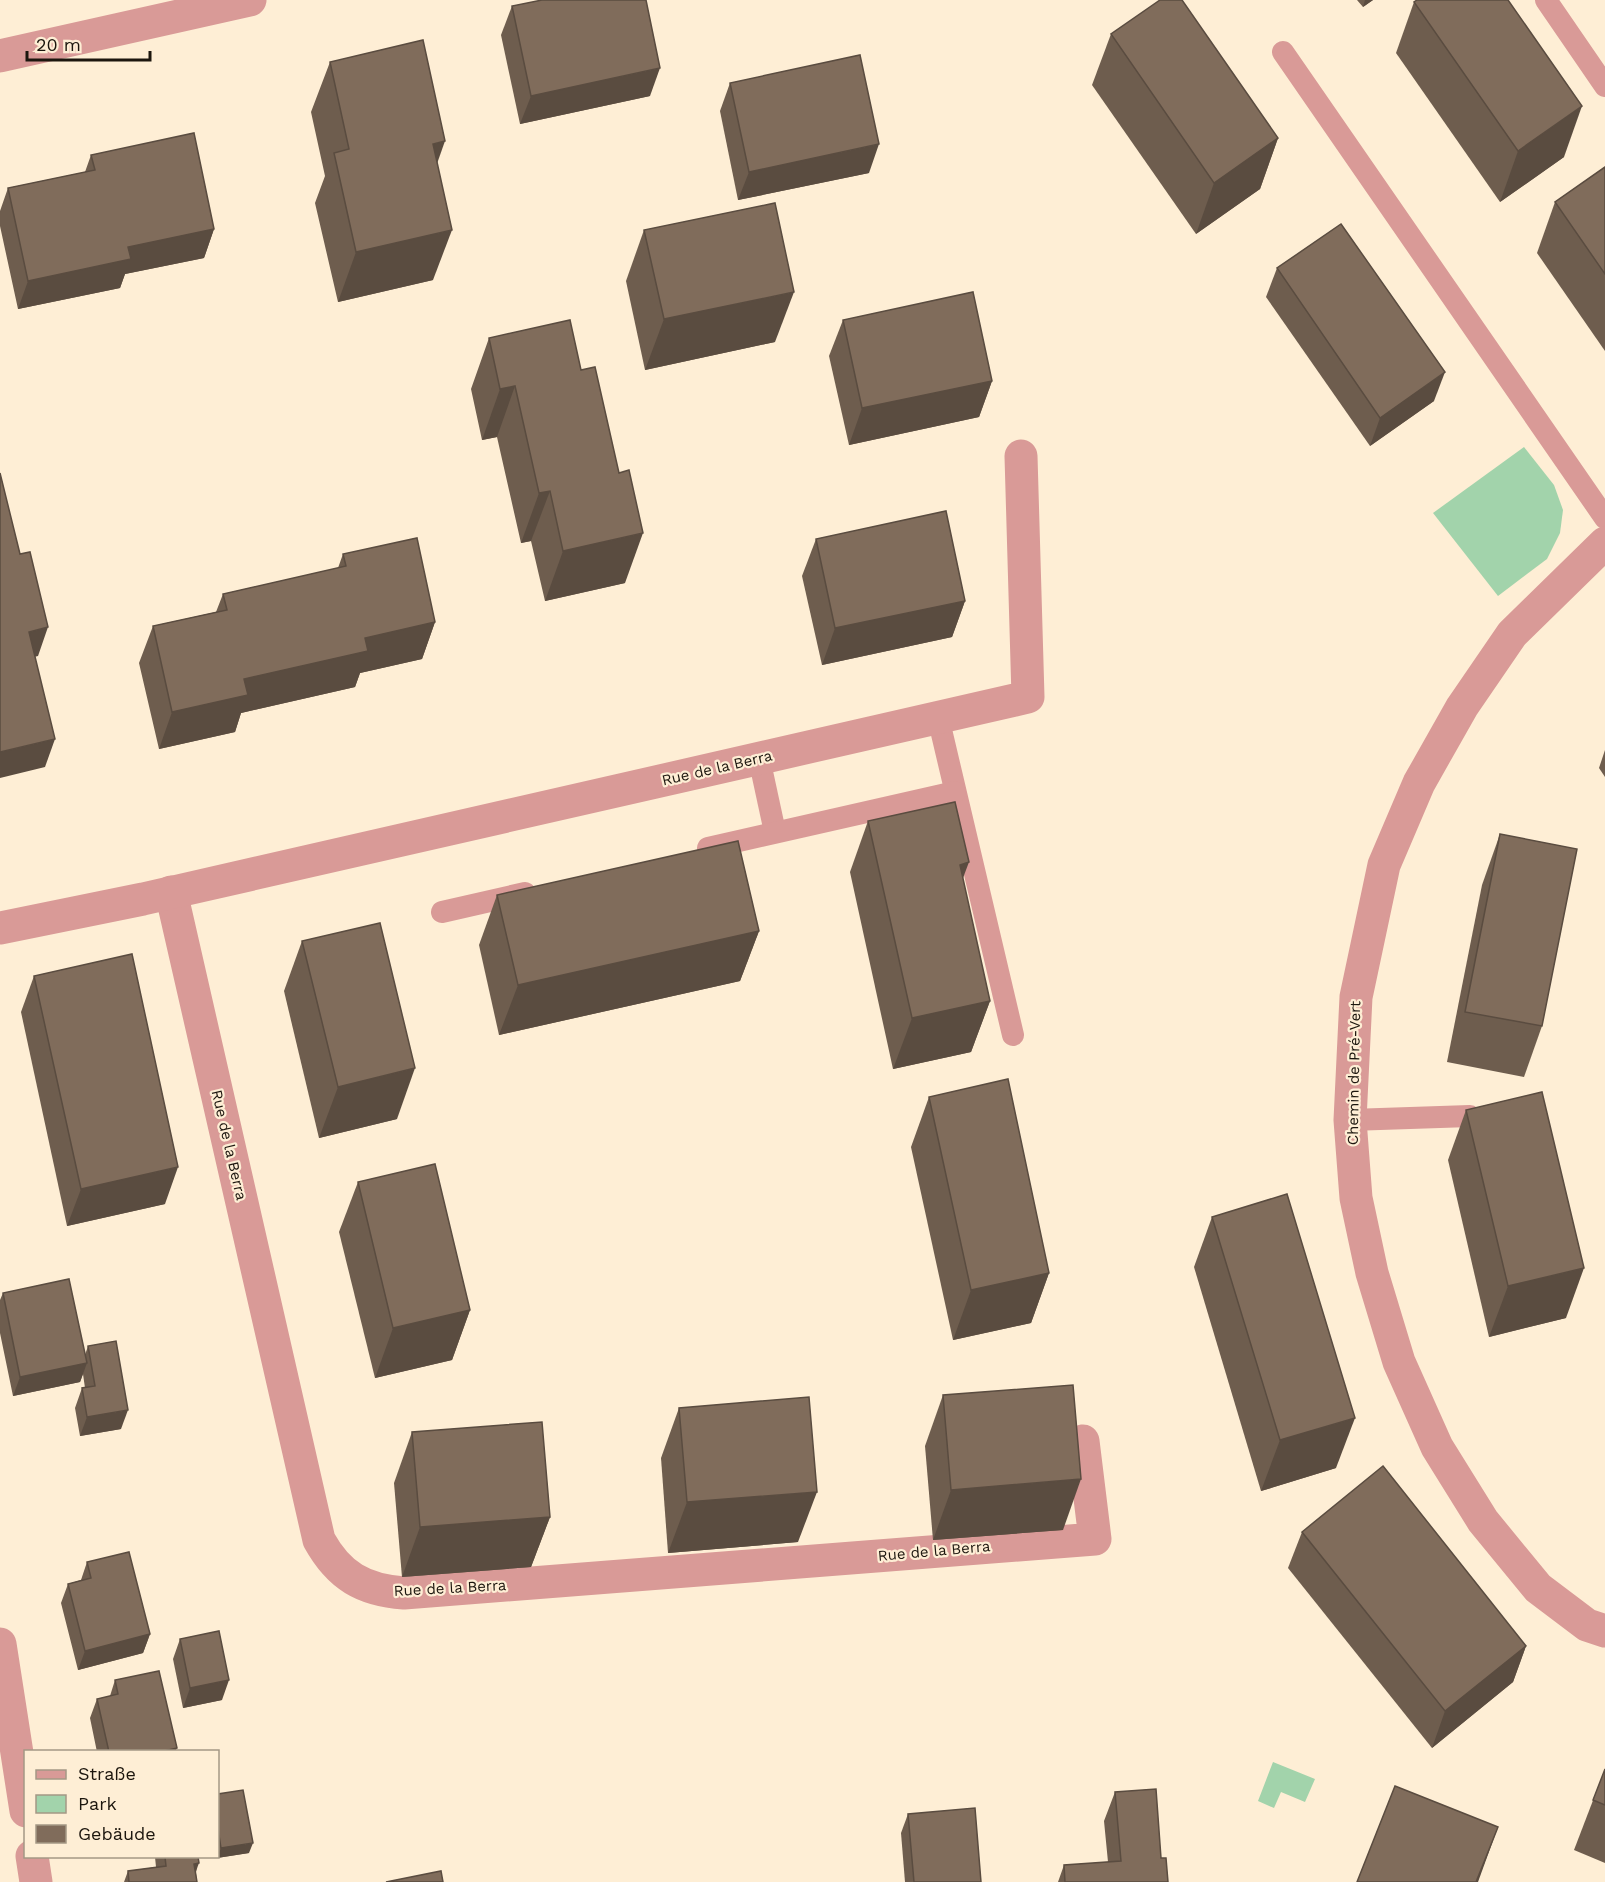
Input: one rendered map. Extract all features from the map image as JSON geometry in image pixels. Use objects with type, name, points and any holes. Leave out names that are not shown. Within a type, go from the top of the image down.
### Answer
[{"type":"street","points":[[0,56],[250,0]]},
{"type":"street","name":"Rue de la Berra","points":[[0,928],[171,892],[1028,697],[1021,456]]},
{"type":"street","name":"Chemin de Pré-Vert","points":[[1605,543],[1512,634],[1462,707],[1419,783],[1384,865],[1356,997],[1350,1120],[1356,1198],[1372,1273],[1398,1362],[1437,1447],[1483,1521],[1538,1588],[1587,1625],[1605,1631]]},
{"type":"street","name":"Rue de la Berra","points":[[171,892],[318,1540],[329,1560],[353,1580],[383,1591],[404,1593],[1095,1539],[1083,1441]]},
{"type":"street","points":[[1,1655],[24,1799]]},
{"type":"street","points":[[32,1858],[36,1882]]},
{"type":"lane","points":[[1546,0],[1605,86]]},
{"type":"lane","points":[[1283,52],[1605,518]]},
{"type":"lane","points":[[938,717],[1013,1035]]},
{"type":"lane","points":[[759,758],[775,832]]},
{"type":"lane","points":[[683,854],[956,792]]},
{"type":"lane","points":[[442,912],[546,888]]},
{"type":"lane","points":[[1350,1120],[1470,1116]]},
{"type":"green space","points":[[1524,447],[1554,485],[1563,510],[1560,533],[1547,559],[1498,596],[1433,513]]},
{"type":"green space","points":[[1273,1762],[1315,1779],[1305,1802],[1281,1792],[1274,1808],[1258,1801]]},
{"type":"building","points":[[542,0],[646,0],[660,68],[531,96],[512,6]]},
{"type":"building","points":[[1160,0],[1182,0],[1278,138],[1214,183],[1111,34]]},
{"type":"building","points":[[1417,0],[1508,0],[1582,106],[1518,151],[1414,2]]},
{"type":"building","points":[[423,40],[445,141],[433,144],[452,230],[356,252],[334,153],[349,149],[330,62]]},
{"type":"building","points":[[860,55],[879,144],[749,172],[730,83]]},
{"type":"building","points":[[194,133],[214,229],[128,247],[131,259],[28,281],[8,188],[95,170],[91,155]]},
{"type":"building","points":[[1605,167],[1605,274],[1555,202]]},
{"type":"building","points":[[775,203],[794,292],[664,319],[644,230]]},
{"type":"building","points":[[1341,224],[1445,372],[1380,418],[1277,268]]},
{"type":"building","points":[[973,292],[992,381],[862,408],[843,320]]},
{"type":"building","points":[[570,320],[581,370],[595,367],[619,473],[629,470],[643,533],[563,551],[550,491],[539,493],[515,386],[500,389],[489,338]]},
{"type":"building","points":[[0,473],[20,554],[30,552],[48,627],[29,632],[55,739],[0,752]]},
{"type":"building","points":[[946,511],[965,601],[835,628],[816,539]]},
{"type":"building","points":[[417,538],[435,622],[365,638],[368,651],[244,679],[248,695],[172,712],[153,626],[227,610],[223,594],[346,566],[343,554]]},
{"type":"building","points":[[955,802],[969,862],[960,865],[990,1001],[912,1018],[868,821]]},
{"type":"building","points":[[1500,834],[1577,849],[1542,1026],[1465,1012]]},
{"type":"building","points":[[738,841],[759,931],[518,985],[497,895]]},
{"type":"building","points":[[380,923],[415,1068],[338,1087],[302,941]]},
{"type":"building","points":[[132,954],[178,1167],[81,1189],[34,976]]},
{"type":"building","points":[[1008,1079],[1049,1273],[971,1290],[929,1097]]},
{"type":"building","points":[[1542,1092],[1584,1268],[1508,1286],[1466,1110]]},
{"type":"building","points":[[435,1164],[470,1310],[393,1328],[358,1182]]},
{"type":"building","points":[[1287,1194],[1355,1418],[1280,1440],[1212,1217]]},
{"type":"building","points":[[69,1279],[87,1363],[20,1377],[3,1293]]},
{"type":"building","points":[[116,1341],[128,1410],[87,1417],[82,1388],[95,1386],[88,1346]]},
{"type":"building","points":[[1073,1385],[1081,1479],[951,1490],[943,1395]]},
{"type":"building","points":[[809,1397],[817,1492],[687,1502],[679,1408]]},
{"type":"building","points":[[542,1422],[550,1517],[420,1527],[412,1432]]},
{"type":"building","points":[[1383,1466],[1526,1646],[1445,1711],[1302,1532]]},
{"type":"building","points":[[129,1552],[150,1634],[85,1651],[68,1584],[91,1578],[87,1562]]},
{"type":"building","points":[[219,1631],[229,1680],[190,1688],[180,1639]]},
{"type":"building","points":[[159,1671],[177,1748],[109,1750],[97,1699],[118,1694],[115,1680]]},
{"type":"building","points":[[1605,1769],[1605,1805],[1593,1800]]},
{"type":"building","points":[[1395,1786],[1498,1827],[1476,1882],[1357,1882]]},
{"type":"building","points":[[1156,1789],[1161,1858],[1166,1858],[1168,1882],[1065,1882],[1064,1865],[1121,1861],[1115,1792]]},
{"type":"building","points":[[243,1790],[253,1843],[221,1848],[219,1794]]},
{"type":"building","points":[[975,1808],[981,1882],[914,1882],[908,1814]]},
{"type":"building","points":[[165,1858],[198,1858],[199,1863],[194,1864],[197,1882],[129,1882],[128,1871],[166,1866]]},
{"type":"building","points":[[441,1871],[443,1882],[386,1882]]}]
